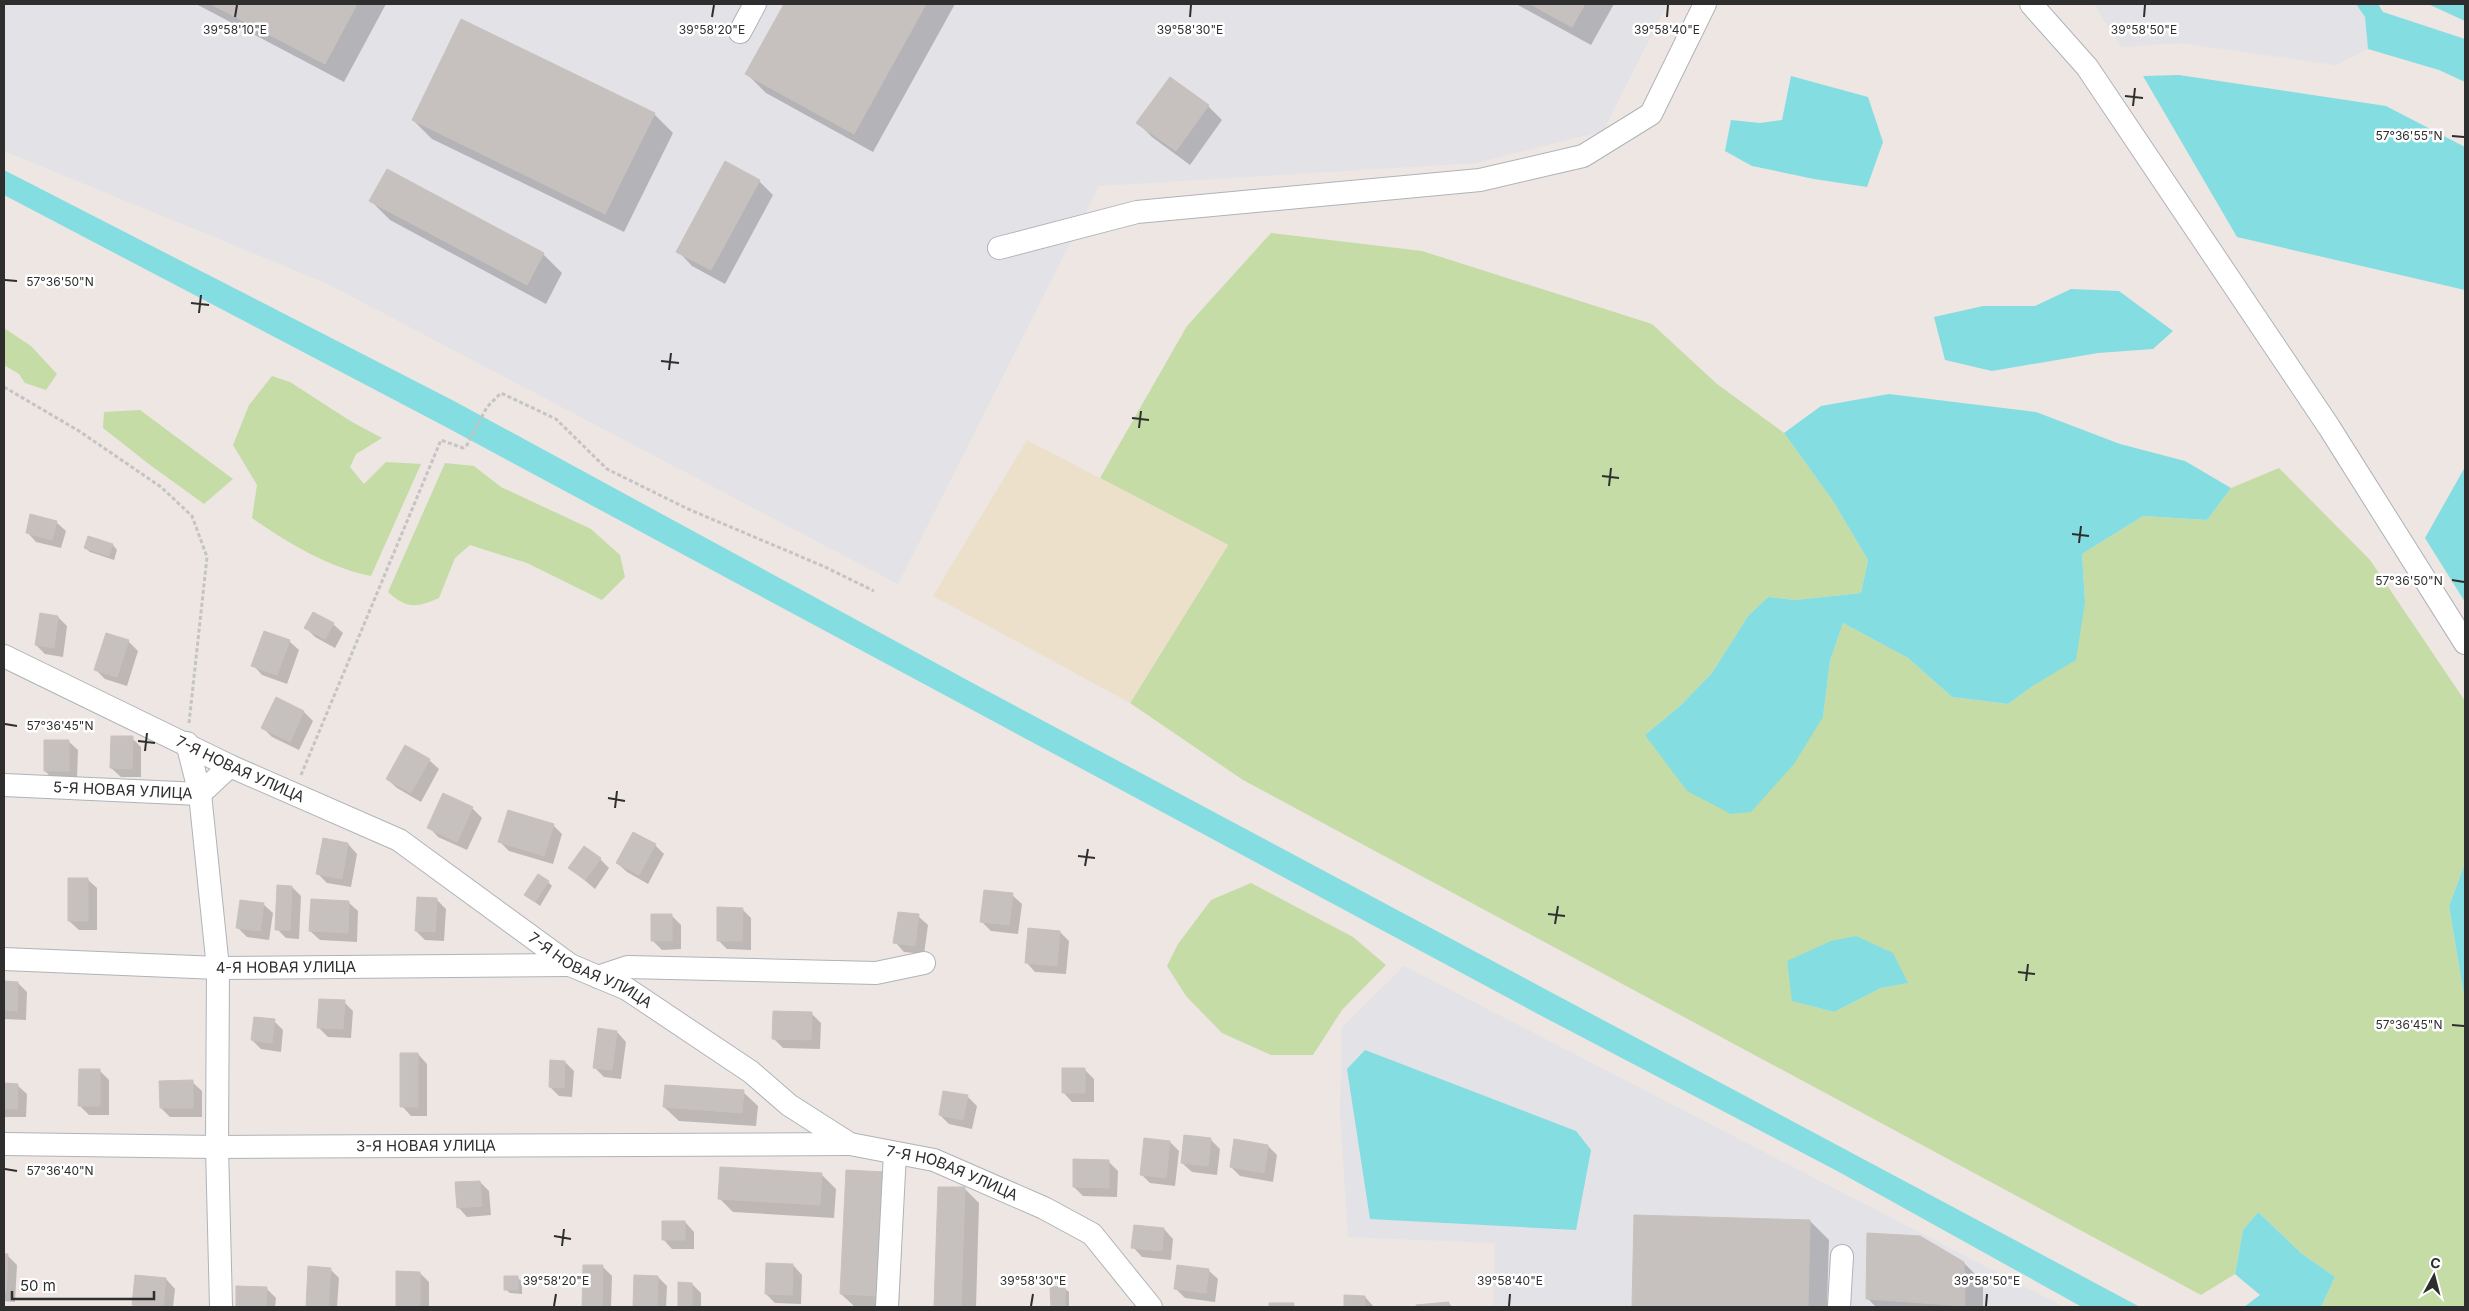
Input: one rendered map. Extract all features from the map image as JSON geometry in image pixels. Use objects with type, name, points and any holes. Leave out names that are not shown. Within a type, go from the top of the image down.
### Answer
[{"type":"street","points":[[740,32],[756,4]]},
{"type":"street","points":[[999,248],[1137,212],[1480,180],[1583,156],[1651,114],[1705,4]]},
{"type":"street","points":[[2031,4],[2087,67],[2329,427],[2465,643]]},
{"type":"street","name":"7-Я НОВАЯ УЛИЦА","points":[[4,656],[187,743],[230,766],[399,840],[570,965],[628,989],[751,1072],[789,1105],[850,1144],[934,1160],[1044,1208],[1092,1234],[1151,1307]]},
{"type":"street","points":[[187,743],[200,794],[218,968],[217,1147],[220,1307]]},
{"type":"street","name":"5-Я НОВАЯ УЛИЦА","points":[[4,784],[200,794],[230,766]]},
{"type":"street","name":"4-Я НОВАЯ УЛИЦА","points":[[4,959],[218,968],[570,965]]},
{"type":"street","points":[[598,977],[628,967],[876,973],[924,964]]},
{"type":"street","name":"3-Я НОВАЯ УЛИЦА","points":[[4,1144],[217,1147],[850,1144]]},
{"type":"street","points":[[887,1307],[895,1153]]},
{"type":"street","points":[[1839,1307],[1842,1256]]},
{"type":"path","points":[[4,387],[79,431],[161,487],[192,516],[207,557],[187,743]]},
{"type":"path","points":[[294,794],[440,440],[463,448],[467,446],[487,407],[501,393],[556,419],[607,469],[688,509],[823,566],[874,591]]},
{"type":"shaded area","points":[[4,4],[1667,4],[1603,131],[1476,163],[1099,186],[898,584],[326,283],[4,151]]},
{"type":"shaded area","points":[[2094,4],[2356,4],[2365,17],[2368,49],[2336,65],[2179,43],[2121,47]]},
{"type":"shaded area","points":[[1404,966],[2064,1307],[1493,1307],[1495,1243],[1348,1237],[1340,1111],[1342,1027]]},
{"type":"green space","points":[[1271,233],[1422,251],[1652,324],[1717,384],[1784,433],[1833,501],[1868,560],[1861,593],[1795,600],[1768,597],[1748,616],[1712,673],[1680,706],[1645,735],[1823,717],[1830,661],[1843,623],[1908,658],[1952,697],[2008,704],[2034,685],[2085,602],[2082,554],[2143,516],[2207,520],[2231,488],[2279,468],[2370,560],[2465,701],[2465,863],[2449,906],[2465,1002],[2465,1307],[2321,1307],[2335,1277],[2301,1253],[2258,1212],[2243,1230],[2235,1274],[2201,1295],[1243,780],[1130,703],[1228,545],[1100,478],[1187,326]],"holes":[[[1787,961],[1907,983],[1881,988],[1834,1012],[1793,1001]]]},
{"type":"green space","points":[[4,328],[31,346],[57,374],[46,390],[25,383],[19,374],[4,365]]},
{"type":"green space","points":[[272,376],[290,382],[352,422],[382,438],[356,454],[350,467],[364,484],[386,462],[421,464],[371,576],[339,567],[309,553],[252,518],[257,485],[233,445],[249,405]]},
{"type":"green space","points":[[140,410],[233,479],[204,504],[103,428],[104,412]]},
{"type":"green space","points":[[445,463],[474,466],[501,487],[591,529],[620,555],[625,577],[602,600],[527,563],[470,545],[455,558],[439,598],[418,605],[401,602],[388,592]]},
{"type":"green space","points":[[1251,883],[1353,937],[1386,965],[1342,1010],[1313,1055],[1271,1055],[1222,1033],[1186,996],[1167,966],[1178,944],[1211,900]]},
{"type":"sand","points":[[1027,440],[1228,545],[1130,703],[933,596]]},
{"type":"water","points":[[2356,4],[2378,4],[2383,12],[2465,39],[2465,82],[2439,70],[2368,49],[2365,17]]},
{"type":"water","points":[[2428,4],[2465,4],[2465,21]]},
{"type":"water","points":[[2179,75],[2386,106],[2465,147],[2465,290],[2237,237],[2143,76]]},
{"type":"water","points":[[1791,76],[1868,97],[1883,142],[1867,187],[1814,179],[1752,166],[1725,151],[1731,120],[1760,123],[1782,120]]},
{"type":"water","points":[[4,170],[454,401],[980,687],[2140,1307],[2082,1307],[1839,1172],[1536,1013],[444,426],[4,195]]},
{"type":"water","points":[[2071,289],[2119,291],[2173,331],[2153,349],[2098,353],[1992,371],[1945,360],[1934,317],[1983,306],[2035,306]]},
{"type":"water","points":[[1889,394],[2036,412],[2120,444],[2185,461],[2231,488],[2207,520],[2143,516],[2082,554],[2085,602],[2076,660],[2034,685],[2008,704],[1952,697],[1908,658],[1843,623],[1830,661],[1823,717],[1794,764],[1751,812],[1731,814],[1687,791],[1645,735],[1680,706],[1712,673],[1748,616],[1768,597],[1795,600],[1861,593],[1868,560],[1833,501],[1784,433],[1821,406]]},
{"type":"water","points":[[2465,467],[2465,602],[2425,538]]},
{"type":"water","points":[[2465,863],[2465,1002],[2449,906]]},
{"type":"water","points":[[1856,936],[1893,953],[1908,983],[1881,988],[1834,1012],[1792,1001],[1787,961],[1831,941]]},
{"type":"water","points":[[1365,1050],[1576,1131],[1591,1150],[1576,1230],[1370,1219],[1347,1069]]},
{"type":"water","points":[[2258,1212],[2301,1253],[2335,1277],[2321,1307],[2244,1307],[2260,1295],[2235,1274],[2243,1230]]},
{"type":"building","points":[[211,4],[357,4],[325,64]]},
{"type":"building","points":[[784,4],[926,4],[854,134],[745,74]]},
{"type":"building","points":[[1530,4],[1585,4],[1572,27]]},
{"type":"building","points":[[461,19],[655,113],[605,214],[412,120]]},
{"type":"building","points":[[1170,77],[1209,105],[1176,151],[1136,123]]},
{"type":"building","points":[[725,161],[760,180],[711,270],[676,252]]},
{"type":"building","points":[[387,169],[544,253],[527,285],[369,201]]},
{"type":"building","points":[[30,514],[57,521],[52,540],[26,533]]},
{"type":"building","points":[[88,536],[113,544],[109,556],[84,548]]},
{"type":"building","points":[[313,612],[334,623],[325,639],[304,628]]},
{"type":"building","points":[[40,613],[58,616],[54,648],[35,645]]},
{"type":"building","points":[[264,631],[290,640],[277,675],[251,666]]},
{"type":"building","points":[[106,633],[129,640],[117,677],[94,670]]},
{"type":"building","points":[[276,697],[304,711],[290,742],[261,728]]},
{"type":"building","points":[[111,736],[133,736],[132,769],[110,768]]},
{"type":"building","points":[[44,740],[69,740],[69,771],[44,771]]},
{"type":"building","points":[[405,745],[430,759],[411,793],[386,779]]},
{"type":"building","points":[[443,793],[473,807],[457,842],[427,828]]},
{"type":"building","points":[[508,810],[554,824],[544,856],[498,842]]},
{"type":"building","points":[[633,832],[656,844],[639,875],[616,863]]},
{"type":"building","points":[[323,838],[348,843],[342,879],[316,874]]},
{"type":"building","points":[[584,846],[601,858],[585,880],[568,868]]},
{"type":"building","points":[[538,874],[549,881],[535,902],[524,895]]},
{"type":"building","points":[[68,878],[88,878],[88,921],[68,921]]},
{"type":"building","points":[[277,885],[292,886],[290,930],[275,930]]},
{"type":"building","points":[[984,890],[1013,893],[1009,925],[980,922]]},
{"type":"building","points":[[417,897],[437,898],[435,932],[415,931]]},
{"type":"building","points":[[311,899],[349,901],[348,933],[309,931]]},
{"type":"building","points":[[240,900],[264,903],[260,931],[236,928]]},
{"type":"building","points":[[717,907],[743,908],[742,941],[717,941]]},
{"type":"building","points":[[898,912],[919,914],[915,946],[893,943]]},
{"type":"building","points":[[651,914],[672,914],[672,941],[651,941]]},
{"type":"building","points":[[1028,928],[1060,931],[1057,966],[1025,963]]},
{"type":"building","points":[[4,981],[18,982],[17,1011],[4,1010]]},
{"type":"building","points":[[319,999],[345,1000],[343,1029],[317,1028]]},
{"type":"building","points":[[773,1011],[812,1012],[811,1040],[772,1039]]},
{"type":"building","points":[[254,1017],[275,1019],[272,1043],[251,1040]]},
{"type":"building","points":[[598,1028],[617,1031],[612,1070],[593,1068]]},
{"type":"building","points":[[400,1053],[418,1053],[418,1107],[400,1107]]},
{"type":"building","points":[[550,1060],[565,1061],[564,1088],[549,1087]]},
{"type":"building","points":[[1062,1068],[1085,1068],[1085,1093],[1062,1093]]},
{"type":"building","points":[[79,1069],[100,1069],[100,1106],[78,1106]]},
{"type":"building","points":[[193,1080],[193,1108],[160,1108],[159,1081]]},
{"type":"building","points":[[4,1083],[18,1084],[17,1109],[4,1108]]},
{"type":"building","points":[[665,1085],[744,1090],[742,1113],[663,1107]]},
{"type":"building","points":[[943,1091],[968,1095],[963,1120],[939,1115]]},
{"type":"building","points":[[1184,1135],[1211,1138],[1208,1166],[1181,1163]]},
{"type":"building","points":[[1144,1138],[1170,1141],[1166,1178],[1140,1175]]},
{"type":"building","points":[[1234,1139],[1268,1145],[1264,1173],[1230,1167]]},
{"type":"building","points":[[1073,1159],[1109,1160],[1109,1188],[1073,1187]]},
{"type":"building","points":[[720,1167],[822,1173],[820,1205],[718,1199]]},
{"type":"building","points":[[846,1170],[886,1172],[880,1296],[840,1294]]},
{"type":"building","points":[[480,1181],[482,1206],[457,1208],[455,1182]]},
{"type":"building","points":[[938,1187],[965,1187],[961,1307],[934,1307]]},
{"type":"building","points":[[1634,1215],[1810,1220],[1808,1307],[1632,1307]]},
{"type":"building","points":[[662,1221],[685,1221],[685,1240],[662,1240]]},
{"type":"building","points":[[1134,1225],[1164,1228],[1162,1251],[1131,1248]]},
{"type":"building","points":[[1867,1233],[1920,1236],[1964,1262],[1965,1306],[1866,1299]]},
{"type":"building","points":[[4,1254],[8,1254],[6,1293],[4,1293]]},
{"type":"building","points":[[766,1263],[793,1264],[792,1295],[765,1294]]},
{"type":"building","points":[[583,1265],[603,1265],[602,1307],[582,1307]]},
{"type":"building","points":[[1177,1265],[1209,1269],[1206,1293],[1174,1289]]},
{"type":"building","points":[[308,1266],[331,1268],[328,1307],[306,1307]]},
{"type":"building","points":[[396,1271],[420,1272],[420,1307],[396,1306]]},
{"type":"building","points":[[135,1275],[166,1278],[163,1307],[132,1305]]},
{"type":"building","points":[[634,1275],[658,1276],[657,1307],[633,1307]]},
{"type":"building","points":[[504,1276],[518,1276],[518,1290],[504,1290]]},
{"type":"building","points":[[678,1282],[692,1283],[692,1307],[678,1307]]},
{"type":"building","points":[[236,1286],[267,1287],[266,1307],[236,1307]]},
{"type":"building","points":[[1065,1286],[1065,1307],[1051,1307],[1050,1287]]},
{"type":"building","points":[[1344,1295],[1365,1296],[1365,1307],[1344,1307]]},
{"type":"building","points":[[1449,1302],[1449,1307],[1416,1307],[1416,1305]]},
{"type":"building","points":[[1269,1303],[1294,1303],[1294,1307],[1269,1307]]}]
